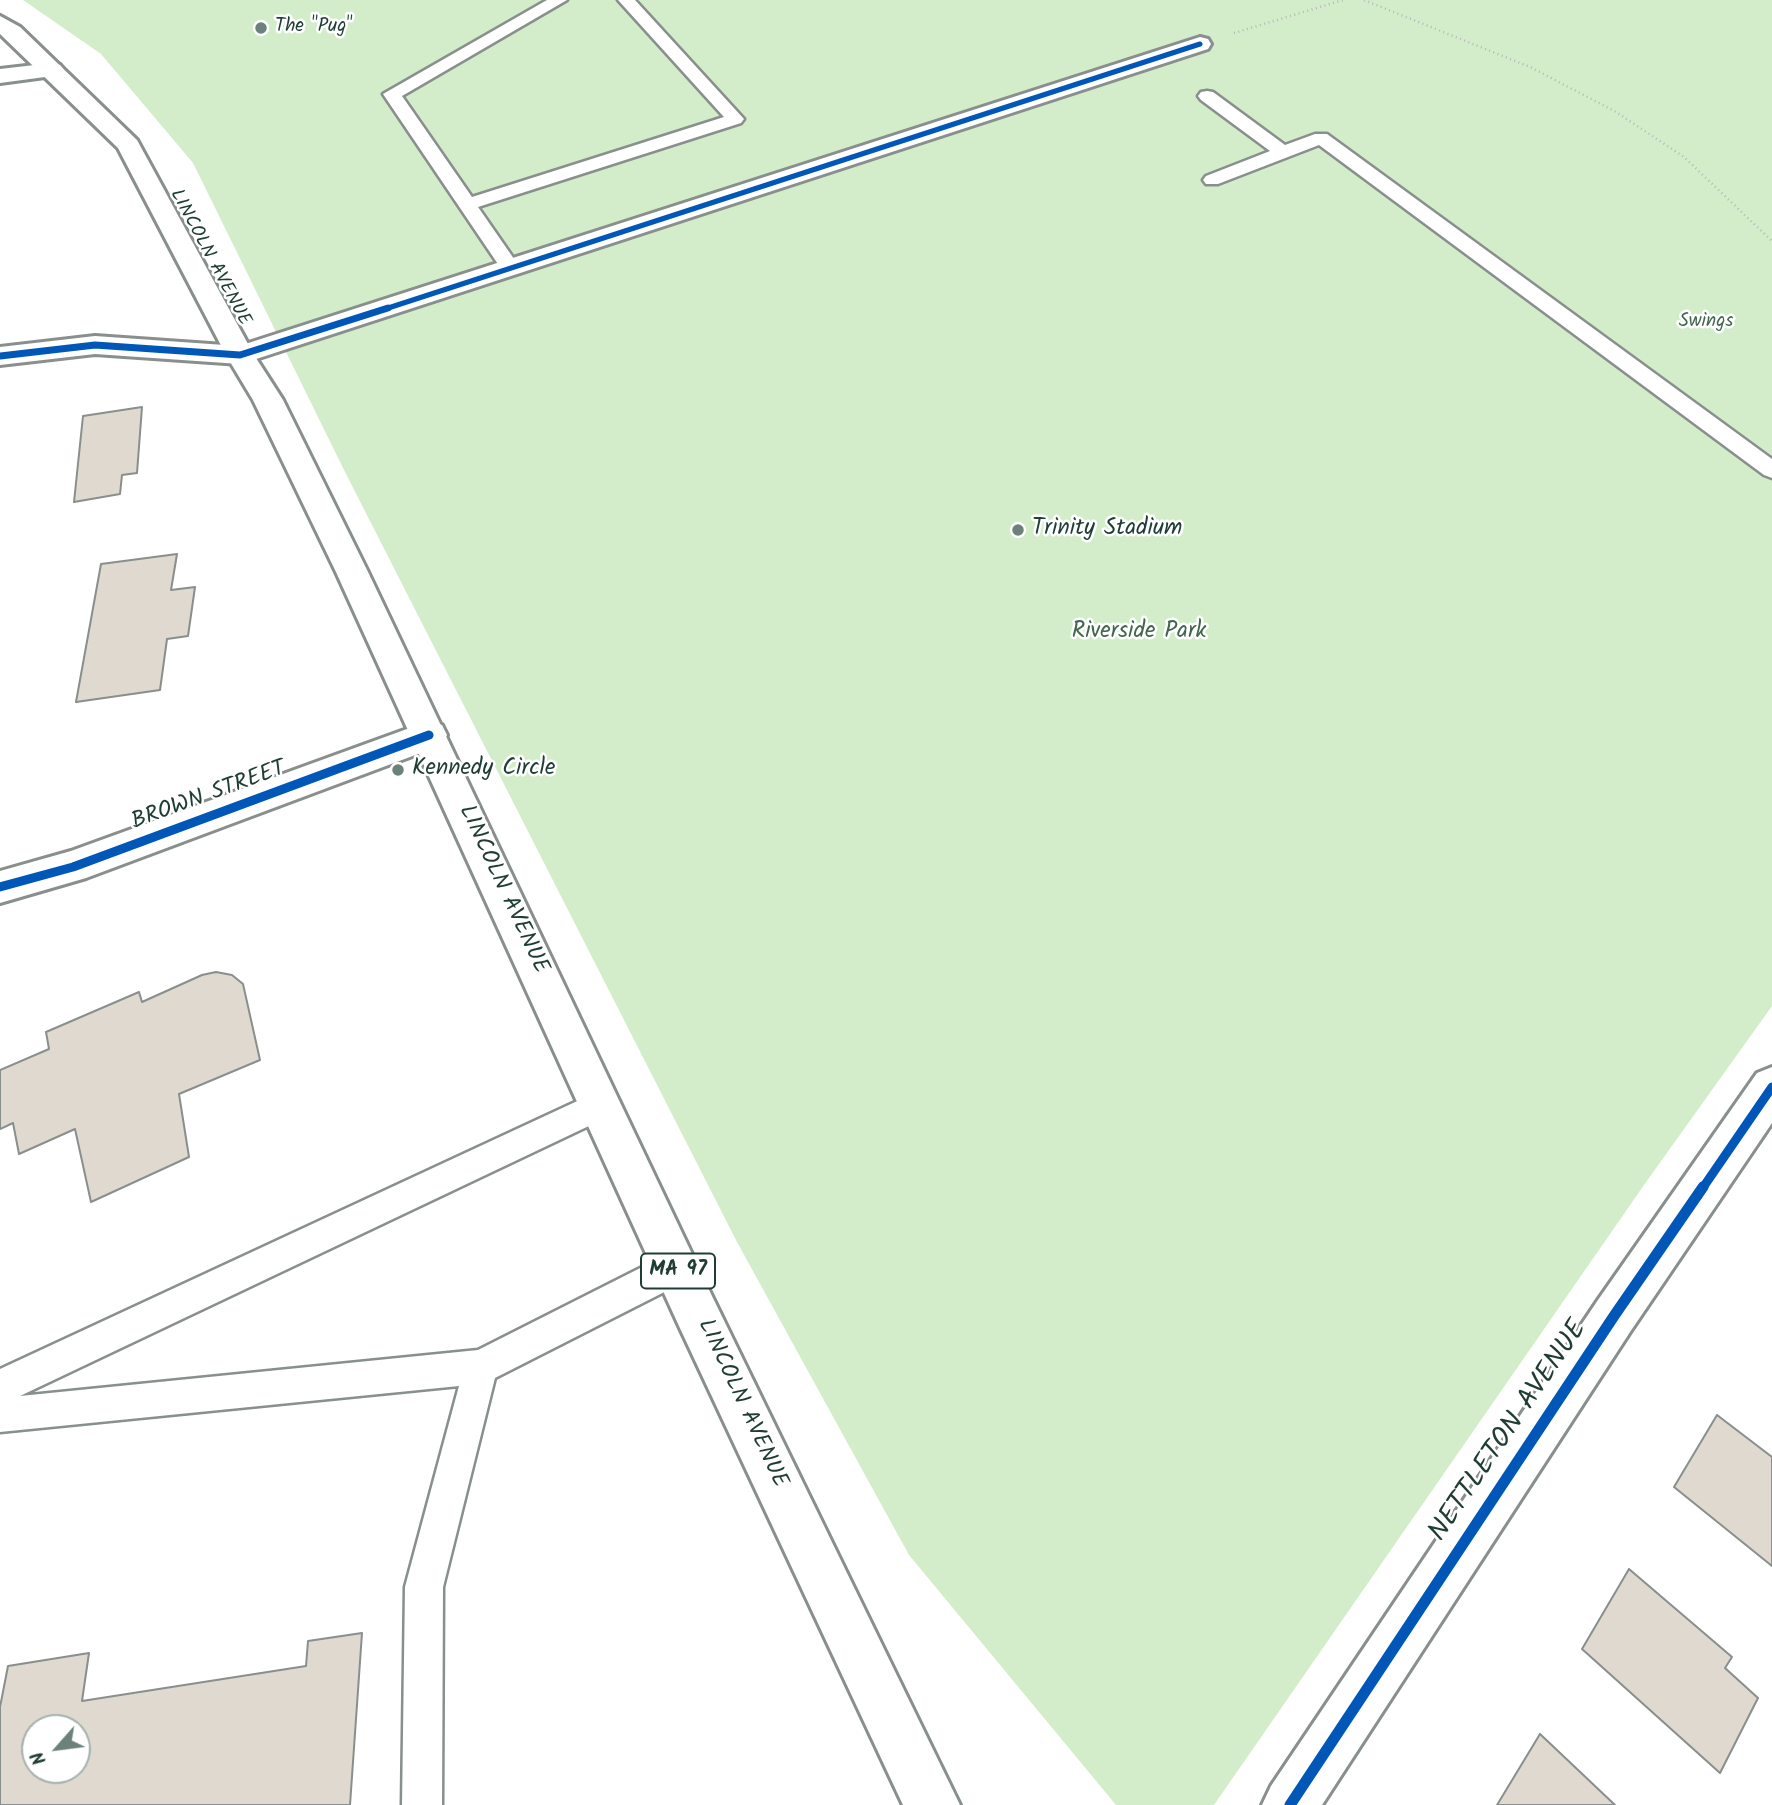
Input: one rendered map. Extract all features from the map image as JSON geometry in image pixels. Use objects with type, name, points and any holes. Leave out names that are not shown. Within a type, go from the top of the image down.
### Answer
[{"type":"street","name":"LINCOLN AVENUE","points":[[0,23],[128,145],[240,355],[274,412],[429,735],[676,1268],[932,1805]]},
{"type":"street","points":[[0,356],[95,345],[240,355],[1200,44]]},
{"type":"street","points":[[0,76],[52,70]]},
{"type":"street","name":"BROWN STREET","points":[[0,887],[73,867],[429,735]]},
{"type":"street","name":"NETTLETON AVENUE","points":[[1290,1805],[1614,1317],[1772,1087]]},
{"type":"lane","points":[[512,269],[391,94],[559,0]]},
{"type":"lane","points":[[467,205],[735,119],[626,0]]},
{"type":"lane","points":[[1207,96],[1284,153]]},
{"type":"lane","points":[[1212,180],[1321,138],[1772,470]]},
{"type":"lane","points":[[0,1387],[601,1105]]},
{"type":"lane","points":[[0,1415],[481,1367],[676,1268]]},
{"type":"lane","points":[[422,1805],[424,1587],[481,1367]]},
{"type":"path","points":[[1200,44],[1343,0]]},
{"type":"path","points":[[1364,0],[1530,67],[1616,112],[1684,157],[1772,241]]},
{"type":"green space","name":"Riverside Park","points":[[23,0],[1772,0],[1772,1006],[1644,1185],[1214,1805],[1116,1805],[909,1555],[737,1242],[344,470],[193,163],[101,54]]},
{"type":"building","points":[[142,407],[137,473],[122,475],[120,494],[74,502],[83,416]]},
{"type":"building","points":[[177,554],[171,590],[195,587],[188,636],[167,639],[160,690],[76,702],[101,564]]},
{"type":"building","points":[[216,972],[232,975],[243,984],[260,1060],[179,1094],[189,1157],[91,1202],[75,1129],[19,1154],[13,1123],[0,1129],[0,1070],[49,1049],[46,1032],[139,992],[142,1002],[202,975]]},
{"type":"building","points":[[1717,1415],[1772,1457],[1772,1566],[1674,1487]]},
{"type":"building","points":[[1629,1569],[1732,1657],[1725,1668],[1758,1698],[1720,1773],[1582,1649]]},
{"type":"building","points":[[362,1633],[350,1805],[0,1805],[0,1707],[8,1666],[89,1653],[82,1701],[306,1666],[308,1641]]},
{"type":"building","points":[[1540,1734],[1615,1805],[1497,1805]]},
{"type":"cycle path","points":[[0,356],[95,345],[240,355],[1200,44]]},
{"type":"cycle path","points":[[0,887],[73,867],[429,735]]},
{"type":"cycle path","points":[[1290,1805],[1614,1316],[1772,1087]]},
{"type":"place","name":"The \"Pug\"","points":[[261,28]]},
{"type":"place","name":"Trinity Stadium","points":[[1018,530]]},
{"type":"place","name":"Kennedy Circle","points":[[398,770]]},
{"type":"park label","name":"Swings","points":[[1706,323]]}]
